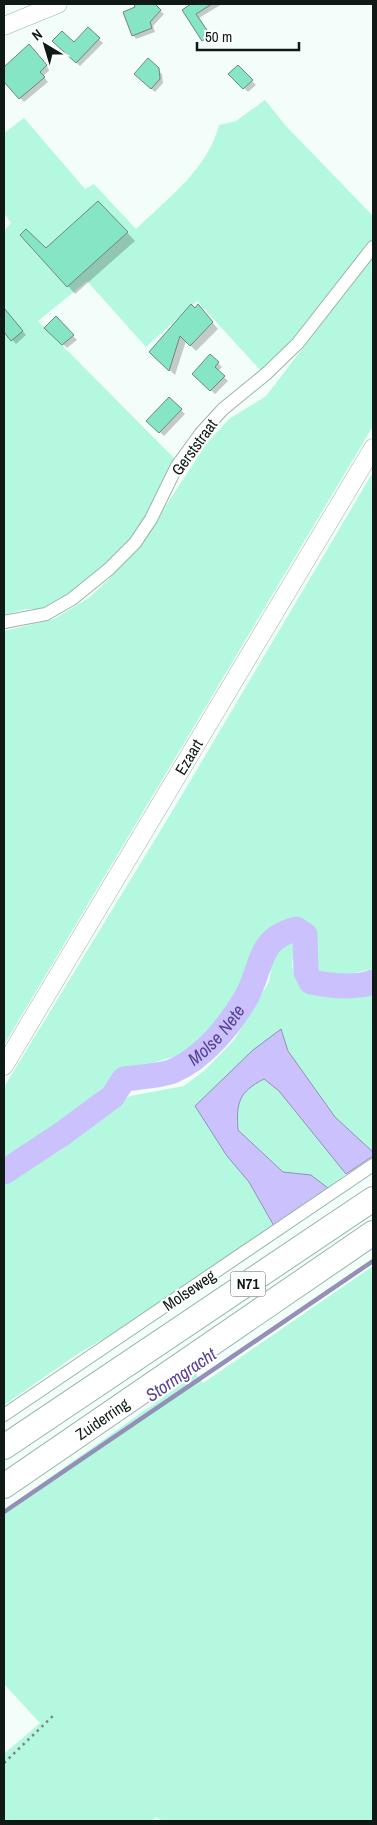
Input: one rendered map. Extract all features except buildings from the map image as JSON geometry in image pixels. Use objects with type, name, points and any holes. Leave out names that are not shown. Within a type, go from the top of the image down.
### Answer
[{"type":"highway","name":"Zuiderring","points":[[4,1447],[373,1199]]},
{"type":"highway","name":"Zuiderring","points":[[4,1486],[373,1233]]},
{"type":"main road","points":[[4,26],[58,4]]},
{"type":"main road","name":"Ezaart","points":[[4,1066],[373,448]]},
{"type":"street","name":"Gerststraat","points":[[4,622],[46,614],[72,599],[109,569],[135,543],[151,519],[177,466],[202,434],[224,409],[267,373],[298,343],[373,247]]},
{"type":"street","name":"Molseweg","points":[[4,1415],[373,1164]]},
{"type":"path","points":[[4,1763],[55,1714]]},
{"type":"green space","points":[[265,100],[286,126],[373,216],[373,239],[283,353],[262,372],[197,301],[146,347],[87,281],[38,321],[176,460],[142,524],[128,543],[105,567],[70,594],[40,609],[26,609],[4,615],[4,231],[11,223],[4,213],[4,133],[24,118],[85,189],[94,184],[136,229],[196,169],[214,141],[219,125],[236,121]]},
{"type":"green space","points":[[373,257],[373,426],[4,1045],[4,631],[54,619],[90,597],[110,578],[151,528],[207,443],[229,419],[266,396]]},
{"type":"green space","points":[[373,472],[373,969],[345,975],[315,971],[311,935],[300,923],[281,924],[272,931],[252,956],[250,973],[235,1000],[211,1030],[183,1054],[123,1072],[55,1125],[4,1157],[4,1087],[170,815]]},
{"type":"green space","points":[[294,938],[297,947],[292,963],[295,975],[303,985],[315,992],[329,996],[360,996],[373,993],[373,1152],[335,1117],[288,1051],[281,1030],[196,1106],[227,1156],[249,1182],[274,1226],[121,1329],[79,1353],[4,1405],[4,1185],[61,1150],[116,1105],[130,1096],[184,1086],[205,1070],[234,1040],[269,982],[272,962],[282,945]]},
{"type":"green space","points":[[264,1079],[279,1091],[346,1174],[328,1188],[311,1175],[283,1172],[238,1130],[239,1105],[244,1093]]},
{"type":"green space","points":[[373,1266],[373,1821],[162,1821],[156,1817],[152,1821],[4,1821],[4,1754],[40,1723],[4,1684],[4,1510],[196,1374],[203,1383]]},
{"type":"shaded area","points":[[281,1029],[288,1051],[335,1117],[373,1152],[373,1156],[346,1174],[279,1091],[264,1079],[256,1084],[244,1093],[241,1099],[238,1112],[238,1130],[283,1172],[311,1175],[328,1188],[274,1226],[249,1182],[227,1156],[195,1106],[253,1050]]},
{"type":"waterway","name":"Molse Nete","points":[[4,1172],[62,1134],[113,1096],[124,1079],[168,1073],[184,1065],[206,1049],[225,1029],[247,996],[268,947],[274,939],[283,934],[296,929],[305,935],[306,972],[311,982],[334,986],[350,986],[373,982]]},
{"type":"waterway","name":"Stormgracht","points":[[4,1512],[373,1261]]}]
